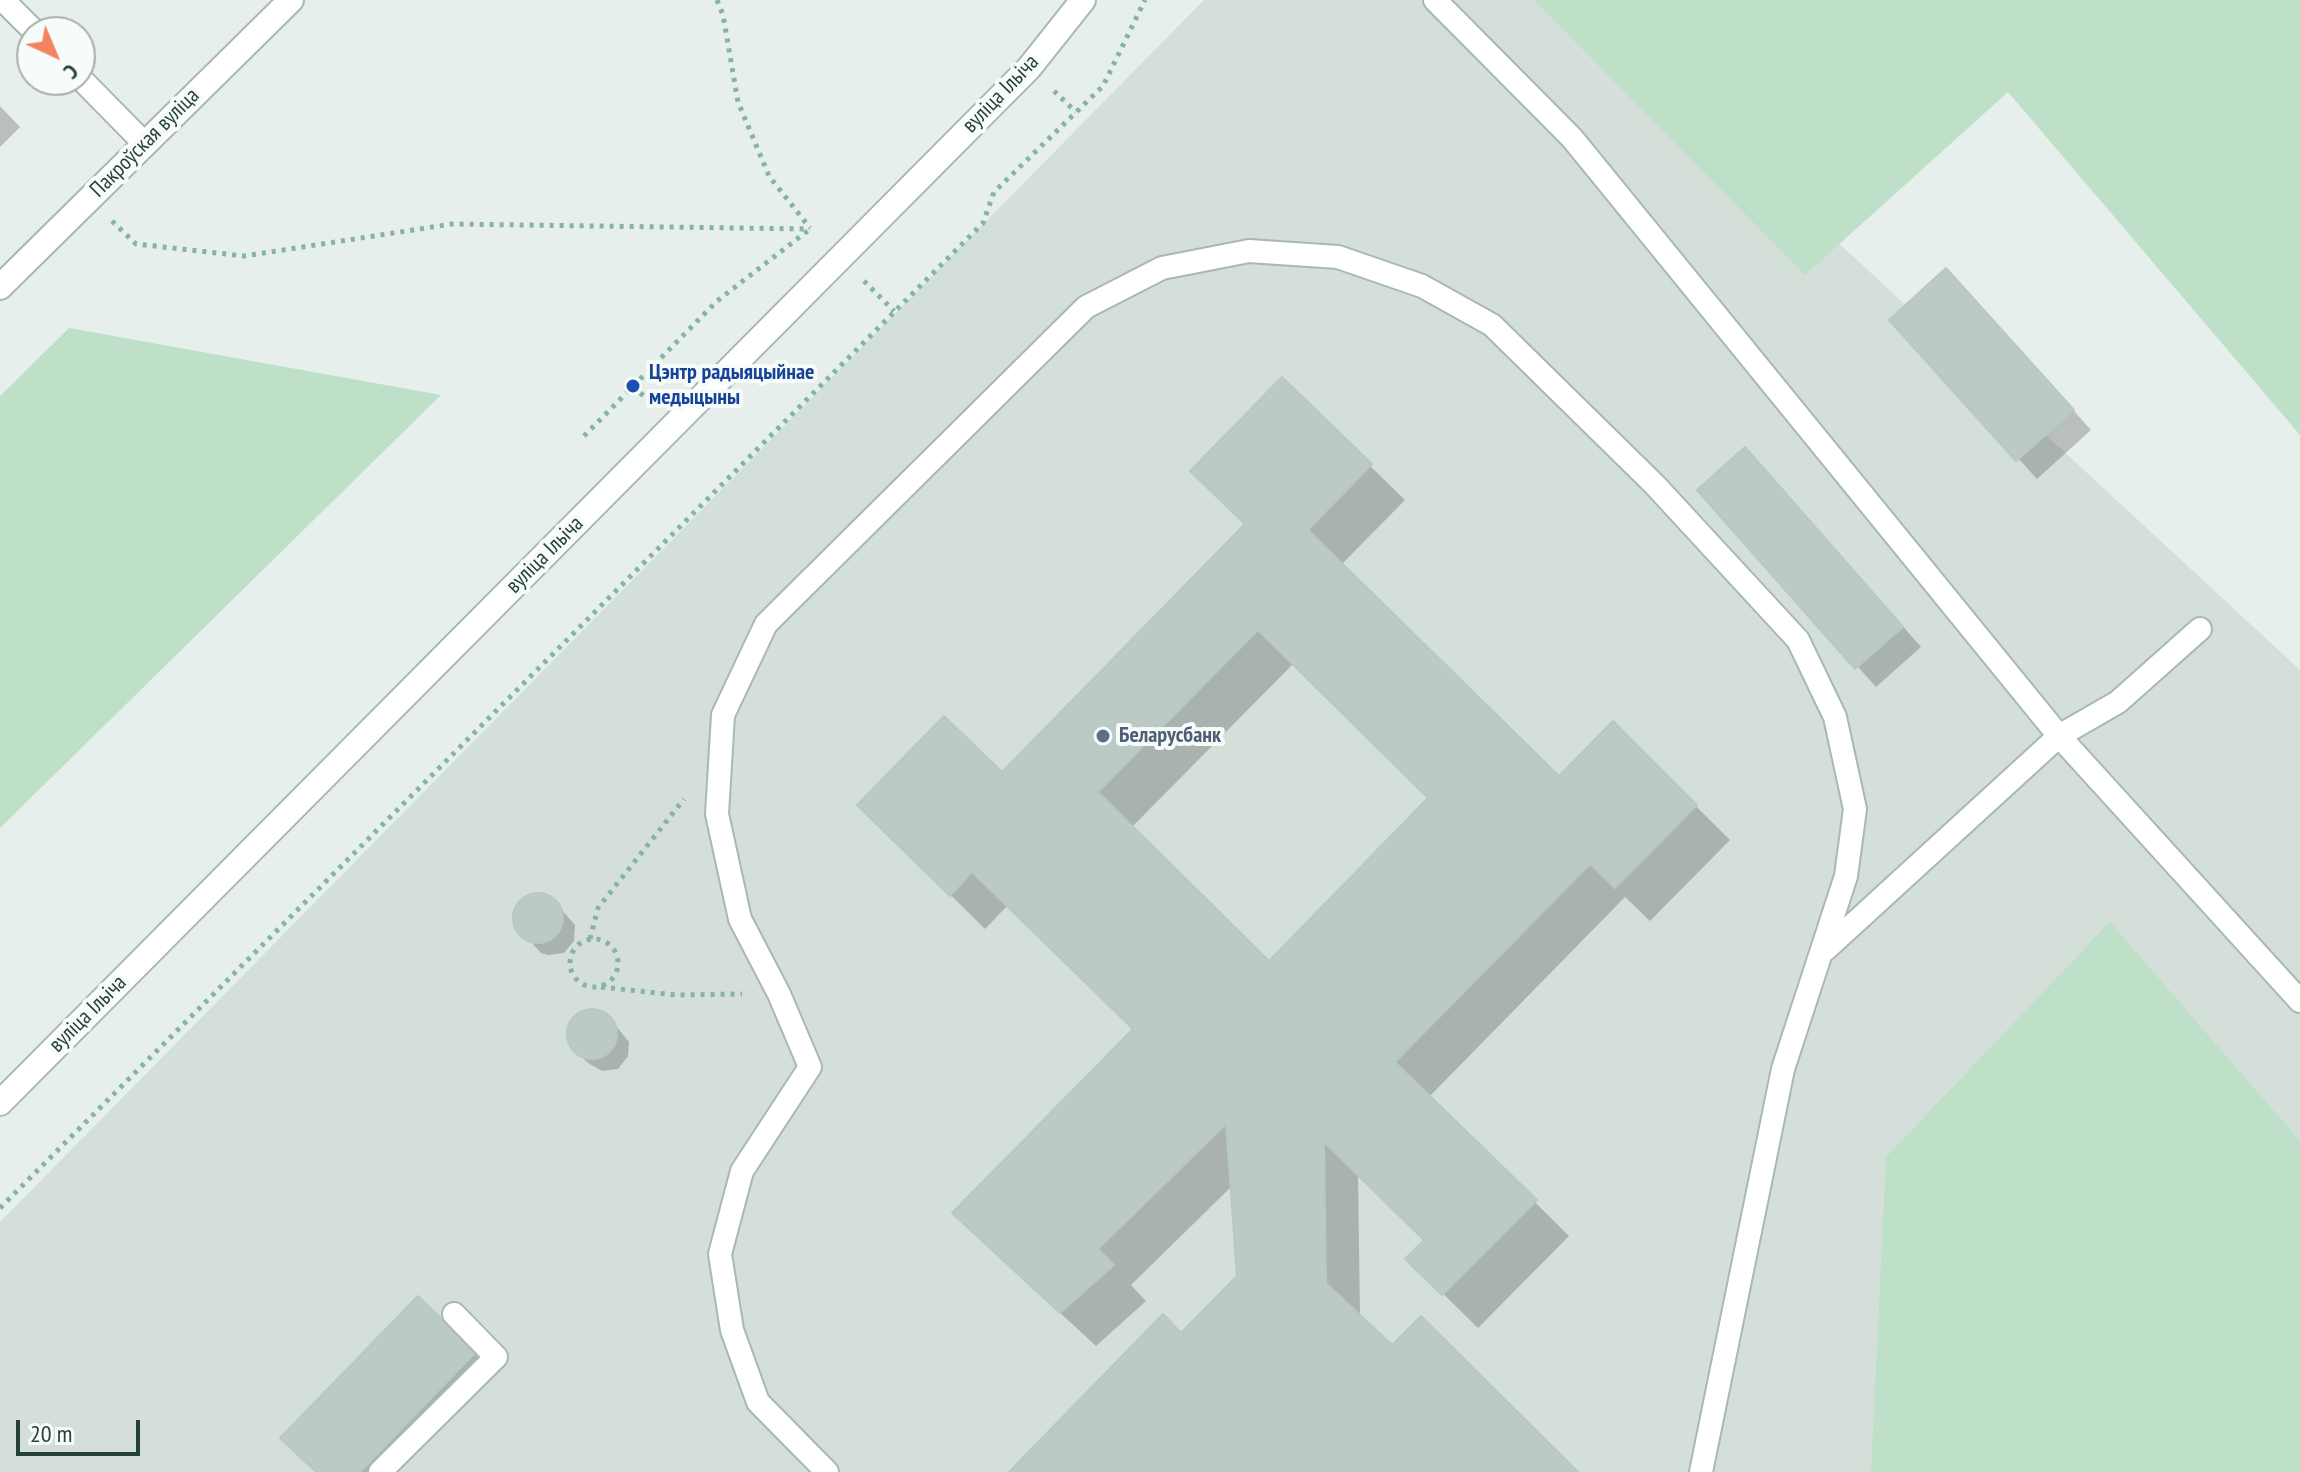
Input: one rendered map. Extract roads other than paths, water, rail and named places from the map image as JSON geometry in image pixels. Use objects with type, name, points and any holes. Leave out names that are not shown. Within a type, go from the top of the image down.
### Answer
[{"type":"street","name":"Пакроўская вуліца","points":[[0,287],[291,0]]},
{"type":"street","name":"вуліца Ільіча","points":[[0,1103],[1029,68],[1083,0]]},
{"type":"lane","points":[[3,0],[19,16]]},
{"type":"lane","points":[[1435,0],[1572,138],[2059,736],[2300,1001]]},
{"type":"lane","points":[[96,94],[144,143]]},
{"type":"lane","points":[[827,1472],[758,1402],[732,1330],[720,1254],[742,1171],[810,1067],[779,994],[740,919],[717,814],[723,715],[766,624],[1086,307],[1162,268],[1249,251],[1338,257],[1422,286],[1492,325],[1655,485],[1798,640],[1835,717],[1855,809],[1846,876],[1783,1069],[1701,1472]]},
{"type":"lane","points":[[1823,953],[2059,736],[2118,702],[2200,629]]},
{"type":"lane","points":[[380,1472],[496,1357],[454,1314]]},
{"type":"place","name":"Цэнтр радыяцыйнае медыцыны","points":[[633,386]]},
{"type":"place","name":"Беларусбанк","points":[[1103,736]]}]
